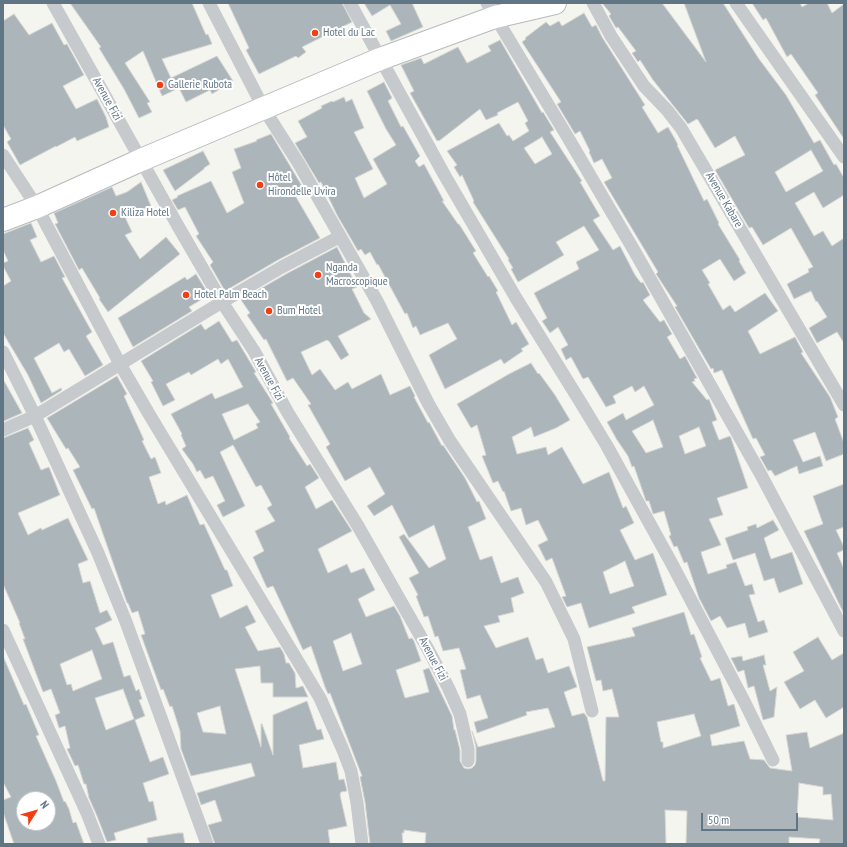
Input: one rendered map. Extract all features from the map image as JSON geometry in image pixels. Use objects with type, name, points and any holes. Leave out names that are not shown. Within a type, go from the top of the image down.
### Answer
[{"type":"highway","points":[[3,220],[37,207],[141,160],[264,109],[491,10],[555,3]]},
{"type":"street","name":"Avenue Fizi","points":[[53,3],[222,302],[254,351],[288,413],[358,526],[429,651],[460,714],[468,749],[468,762]]},
{"type":"street","points":[[209,3],[264,109],[299,164],[339,237],[377,301],[406,356],[428,403],[450,441],[546,582],[574,639],[592,711]]},
{"type":"street","points":[[350,3],[445,176],[512,291],[578,397],[610,452],[672,564],[745,703],[773,760]]},
{"type":"street","name":"Avenue Kabare","points":[[593,3],[611,36],[644,86],[667,110],[681,128],[844,405]]},
{"type":"street","points":[[736,3],[844,157]]},
{"type":"street","points":[[491,10],[635,252],[760,473],[844,631]]},
{"type":"street","points":[[3,155],[37,207],[120,364],[233,556],[282,633],[320,698],[351,771],[362,844]]},
{"type":"street","points":[[3,430],[35,416],[222,302],[339,237]]},
{"type":"street","points":[[3,352],[35,416],[98,553],[126,622],[207,844]]},
{"type":"street","points":[[3,630],[87,813],[99,844]]},
{"type":"building","points":[[70,3],[192,3],[206,35],[208,34],[212,44],[162,59],[171,78],[217,56],[233,81],[212,94],[210,90],[186,102],[179,88],[162,96],[143,51],[125,63],[150,102],[147,103],[152,112],[139,118],[124,89],[99,48],[101,47]]},
{"type":"building","points":[[228,3],[342,3],[352,22],[302,47],[306,52],[298,58],[296,56],[259,74],[246,50],[249,48]]},
{"type":"building","points":[[364,3],[412,3],[423,27],[391,41],[386,31],[401,24],[390,5],[372,16]]},
{"type":"building","points":[[602,3],[662,3],[706,62],[684,3],[723,3],[759,59],[786,95],[814,143],[820,140],[834,165],[836,164],[844,178],[844,195],[823,208],[814,192],[795,203],[814,236],[823,231],[832,246],[844,238],[844,343],[837,332],[817,343],[809,328],[827,317],[817,301],[816,302],[811,291],[794,299],[787,284],[809,272],[808,269],[813,267],[791,228],[763,245],[752,227],[749,228],[715,170],[745,155],[735,136],[715,148],[697,119],[688,124],[653,80],[640,60],[638,62],[632,53],[636,51],[618,27],[616,28],[609,16],[611,14]],"holes":[[[811,150],[823,171],[786,192],[775,172]]]},
{"type":"building","points":[[752,3],[800,3],[802,7],[809,3],[827,3],[832,13],[844,4],[844,139],[815,95],[818,93],[791,54],[787,57],[766,18],[763,20]]},
{"type":"building","points":[[584,13],[592,27],[596,25],[645,105],[642,107],[658,133],[668,127],[704,201],[707,199],[719,223],[718,224],[740,260],[739,261],[746,273],[734,281],[720,259],[702,270],[723,310],[730,305],[735,312],[765,293],[778,311],[748,331],[760,354],[795,337],[803,352],[801,353],[830,397],[838,417],[835,419],[844,443],[844,454],[826,461],[815,432],[793,440],[803,462],[820,456],[823,466],[799,474],[797,466],[775,476],[771,470],[768,471],[760,457],[765,455],[756,438],[753,439],[722,370],[714,373],[713,368],[711,369],[675,307],[677,306],[656,274],[658,272],[604,182],[612,178],[602,159],[594,163],[580,131],[575,134],[557,104],[561,102],[522,42],[546,22],[550,26],[559,21],[562,26]]},
{"type":"building","points":[[14,14],[29,35],[52,23],[64,45],[67,44],[84,75],[63,86],[76,109],[97,99],[109,127],[77,141],[75,137],[20,165],[7,142],[11,139],[3,125],[3,21]]},
{"type":"building","points":[[500,40],[542,113],[543,112],[554,130],[550,132],[582,181],[580,182],[600,216],[593,220],[613,250],[620,246],[635,275],[641,283],[643,282],[650,295],[643,300],[660,322],[664,320],[672,334],[667,337],[680,359],[685,356],[697,378],[692,382],[707,400],[709,399],[717,420],[712,422],[719,440],[730,436],[731,438],[748,488],[717,498],[723,515],[709,519],[721,545],[701,552],[708,574],[727,568],[726,565],[736,562],[745,586],[752,584],[755,594],[749,595],[758,622],[764,620],[768,632],[749,638],[745,623],[727,628],[720,616],[711,621],[699,598],[687,562],[684,563],[677,546],[674,547],[669,536],[671,535],[664,511],[653,514],[649,501],[646,501],[634,466],[632,467],[628,456],[607,422],[623,413],[626,420],[654,405],[644,386],[635,392],[632,386],[613,396],[616,403],[606,407],[588,377],[583,379],[571,357],[566,360],[561,349],[568,345],[558,327],[550,333],[542,321],[547,318],[534,293],[579,269],[576,262],[599,250],[584,226],[556,242],[564,255],[518,282],[511,269],[513,268],[508,260],[509,259],[473,202],[474,201],[462,175],[460,177],[454,167],[457,165],[447,151],[499,123],[507,136],[509,135],[513,141],[529,131],[525,123],[528,121],[518,102],[497,113],[498,115],[486,120],[480,109],[437,141],[410,93],[414,91],[401,65],[421,58],[424,64],[458,47],[467,63],[491,51],[488,46]],"holes":[[[542,137],[552,154],[535,164],[524,148]],[[653,420],[663,447],[646,453],[632,431]],[[699,427],[706,446],[685,454],[679,436]]]},
{"type":"building","points":[[384,82],[392,98],[388,101],[401,127],[403,126],[420,156],[415,161],[419,167],[424,164],[444,201],[442,201],[476,251],[473,253],[498,291],[496,292],[512,325],[516,322],[529,344],[521,349],[523,351],[504,364],[501,359],[445,389],[429,355],[457,339],[448,323],[420,335],[416,326],[413,328],[407,313],[405,314],[370,252],[365,255],[361,249],[358,251],[337,215],[321,182],[319,183],[295,143],[307,137],[298,121],[322,108],[321,106],[332,101],[333,102],[344,97],[346,102],[352,99],[364,128],[354,132],[373,169],[355,178],[364,198],[387,184],[373,159],[396,145],[386,129],[367,91]]},
{"type":"building","points":[[271,134],[305,191],[296,197],[320,238],[278,260],[225,291],[210,265],[213,262],[196,236],[199,234],[185,207],[178,210],[172,200],[178,197],[177,196],[211,181],[227,213],[244,203],[232,172],[241,168],[234,149],[257,141],[256,140]]},
{"type":"building","points":[[203,151],[210,164],[175,191],[163,170]]},
{"type":"building","points":[[141,182],[151,206],[125,217],[132,232],[125,235],[140,259],[166,237],[180,254],[108,312],[82,268],[79,270],[55,224],[58,223],[54,213],[112,187],[116,196],[127,192]]},
{"type":"building","points":[[31,223],[37,237],[30,240],[41,262],[54,256],[65,277],[62,278],[92,332],[86,336],[103,365],[85,376],[69,349],[64,352],[59,343],[34,358],[52,393],[61,388],[62,390],[41,403],[28,375],[3,333],[3,286],[11,281],[3,266],[3,263],[8,261],[3,250],[3,234]]},
{"type":"building","points":[[337,247],[357,287],[352,289],[364,313],[371,319],[338,336],[349,355],[341,360],[327,340],[301,352],[312,375],[320,369],[335,390],[348,382],[352,389],[381,374],[390,395],[410,386],[415,396],[414,397],[428,423],[429,422],[442,446],[443,445],[465,478],[477,502],[479,501],[486,519],[468,527],[480,560],[492,556],[501,583],[518,577],[524,593],[511,598],[514,612],[498,616],[500,622],[484,626],[496,648],[528,637],[536,660],[543,658],[548,673],[569,666],[577,687],[564,692],[572,716],[584,713],[587,717],[603,781],[605,781],[606,717],[619,717],[612,689],[603,691],[601,680],[596,681],[587,647],[635,636],[632,628],[684,612],[691,635],[694,634],[702,657],[700,658],[711,681],[720,678],[728,706],[734,704],[740,726],[710,735],[712,746],[744,741],[750,759],[764,760],[770,768],[792,771],[786,735],[807,732],[810,748],[844,733],[844,844],[819,844],[820,839],[789,837],[789,844],[686,844],[687,811],[665,810],[666,844],[425,844],[426,833],[404,830],[404,833],[402,833],[403,844],[370,844],[365,802],[360,777],[362,776],[330,693],[328,694],[325,687],[311,646],[303,650],[273,586],[267,588],[253,557],[264,551],[255,531],[275,521],[267,508],[272,505],[261,485],[256,487],[233,445],[220,452],[245,506],[223,517],[217,505],[225,501],[213,476],[205,479],[200,470],[197,472],[182,449],[186,446],[181,435],[182,434],[171,414],[212,393],[215,399],[243,387],[228,359],[221,364],[218,359],[191,375],[189,372],[166,384],[175,400],[163,406],[151,382],[153,381],[141,361],[201,324],[205,330],[219,321],[232,342],[237,340],[256,372],[254,373],[273,403],[271,404],[290,437],[289,438],[307,466],[310,464],[319,478],[305,487],[316,509],[332,500],[352,531],[318,549],[328,573],[347,564],[351,573],[364,568],[375,590],[358,599],[366,617],[394,606],[400,616],[409,639],[412,638],[414,641],[421,661],[396,670],[405,698],[429,692],[423,670],[429,668],[452,716],[454,730],[460,750],[460,761],[464,768],[472,768],[476,761],[476,747],[472,731],[478,747],[555,727],[548,708],[526,712],[527,715],[477,733],[474,722],[488,718],[480,695],[467,699],[460,670],[466,669],[459,648],[443,651],[438,636],[435,637],[428,616],[424,617],[416,596],[418,595],[409,578],[419,573],[399,537],[404,534],[429,568],[446,559],[434,525],[409,538],[392,505],[374,516],[367,506],[385,494],[370,467],[345,481],[326,447],[330,444],[308,405],[311,404],[293,378],[287,381],[266,339],[264,340],[247,315],[250,313],[241,300]],"holes":[[[248,404],[260,422],[256,424],[258,428],[234,440],[222,414]],[[351,633],[362,664],[343,671],[333,641]],[[694,714],[701,736],[663,748],[663,742],[661,742],[657,722]],[[799,783],[823,787],[823,795],[831,794],[833,820],[797,817]]]},
{"type":"building","points":[[196,274],[209,295],[189,307],[192,311],[133,347],[118,318],[185,277],[187,280]]},
{"type":"building","points":[[531,363],[555,395],[570,420],[556,428],[534,437],[531,427],[512,437],[517,454],[546,447],[548,455],[562,447],[583,484],[609,472],[623,508],[626,506],[634,523],[620,530],[635,560],[653,553],[667,595],[632,607],[635,613],[589,628],[581,603],[567,607],[562,597],[566,596],[552,558],[546,561],[538,545],[548,540],[538,520],[526,525],[521,508],[511,511],[504,491],[503,492],[498,481],[493,483],[482,456],[486,455],[477,425],[471,428],[457,404]],"holes":[[[625,561],[634,586],[610,594],[603,572]]]},
{"type":"building","points":[[117,376],[127,394],[124,396],[144,440],[142,441],[151,459],[155,457],[161,473],[149,477],[158,504],[165,501],[166,505],[187,495],[200,525],[204,524],[225,570],[227,570],[233,586],[211,595],[220,618],[247,605],[256,622],[245,627],[258,651],[280,647],[284,654],[286,663],[289,663],[295,673],[296,688],[303,686],[308,697],[273,697],[273,683],[261,683],[260,666],[235,669],[261,747],[262,724],[273,755],[273,715],[307,701],[317,730],[321,729],[324,739],[299,745],[303,768],[336,762],[339,780],[344,779],[347,791],[341,792],[340,795],[347,826],[328,830],[330,844],[215,844],[208,825],[222,821],[215,800],[201,805],[197,793],[255,776],[251,763],[191,776],[181,749],[180,731],[172,706],[170,707],[163,689],[161,690],[141,635],[145,634],[138,611],[132,613],[127,603],[94,508],[92,509],[73,470],[80,467],[68,448],[66,449],[47,418]],"holes":[[[220,706],[226,734],[203,732],[197,713]]]},
{"type":"building","points":[[3,379],[22,413],[4,421],[3,419]]},
{"type":"building","points":[[28,428],[34,440],[29,443],[41,470],[49,467],[60,495],[18,513],[28,535],[41,528],[42,530],[68,518],[88,560],[78,564],[83,583],[90,581],[100,613],[107,610],[112,620],[95,628],[103,645],[113,642],[124,677],[130,675],[136,691],[139,689],[142,699],[139,700],[145,716],[135,720],[150,762],[163,757],[169,774],[143,783],[149,802],[153,801],[157,820],[114,833],[116,840],[107,842],[89,798],[86,784],[84,784],[78,765],[75,766],[67,749],[70,748],[65,726],[59,728],[55,715],[60,713],[51,689],[43,692],[23,639],[25,639],[20,623],[3,584],[3,438]],"holes":[[[92,650],[102,679],[73,691],[71,684],[67,685],[60,664]],[[123,689],[134,719],[106,730],[95,698]]]},
{"type":"building","points":[[844,484],[844,527],[836,530],[844,547],[844,550],[837,553],[844,569],[844,614],[804,531],[823,524],[813,496]]},
{"type":"building","points":[[773,520],[779,530],[764,538],[771,559],[792,552],[803,584],[779,593],[774,578],[764,581],[755,553],[733,560],[725,538],[748,530],[747,527],[756,524],[757,528]]},
{"type":"building","points":[[818,637],[832,660],[844,653],[844,707],[826,718],[815,700],[800,709],[784,682],[804,671],[793,652]]},
{"type":"building","points":[[764,655],[766,665],[763,665],[770,691],[777,687],[774,717],[763,720],[754,686],[748,688],[744,670],[738,672],[731,658],[742,656],[743,661]]},
{"type":"building","points":[[3,656],[24,705],[26,704],[39,735],[36,736],[64,802],[65,801],[69,809],[73,823],[76,822],[84,844],[14,844],[3,812],[3,800],[11,797],[3,782]]},
{"type":"building","points":[[183,833],[185,844],[148,844],[147,838]]},
{"type":"place","name":"Hotel du Lac","points":[[315,33]]},
{"type":"place","name":"Gallerie Rubota","points":[[160,85]]},
{"type":"place","name":"Hôtel Hirondelle Uvira","points":[[260,185]]},
{"type":"place","name":"Kiliza Hotel","points":[[113,213]]},
{"type":"place","name":"Nganda Macroscopique","points":[[318,275]]},
{"type":"place","name":"Hotel Palm Beach","points":[[186,295]]},
{"type":"place","name":"Bum Hotel","points":[[269,311]]}]
